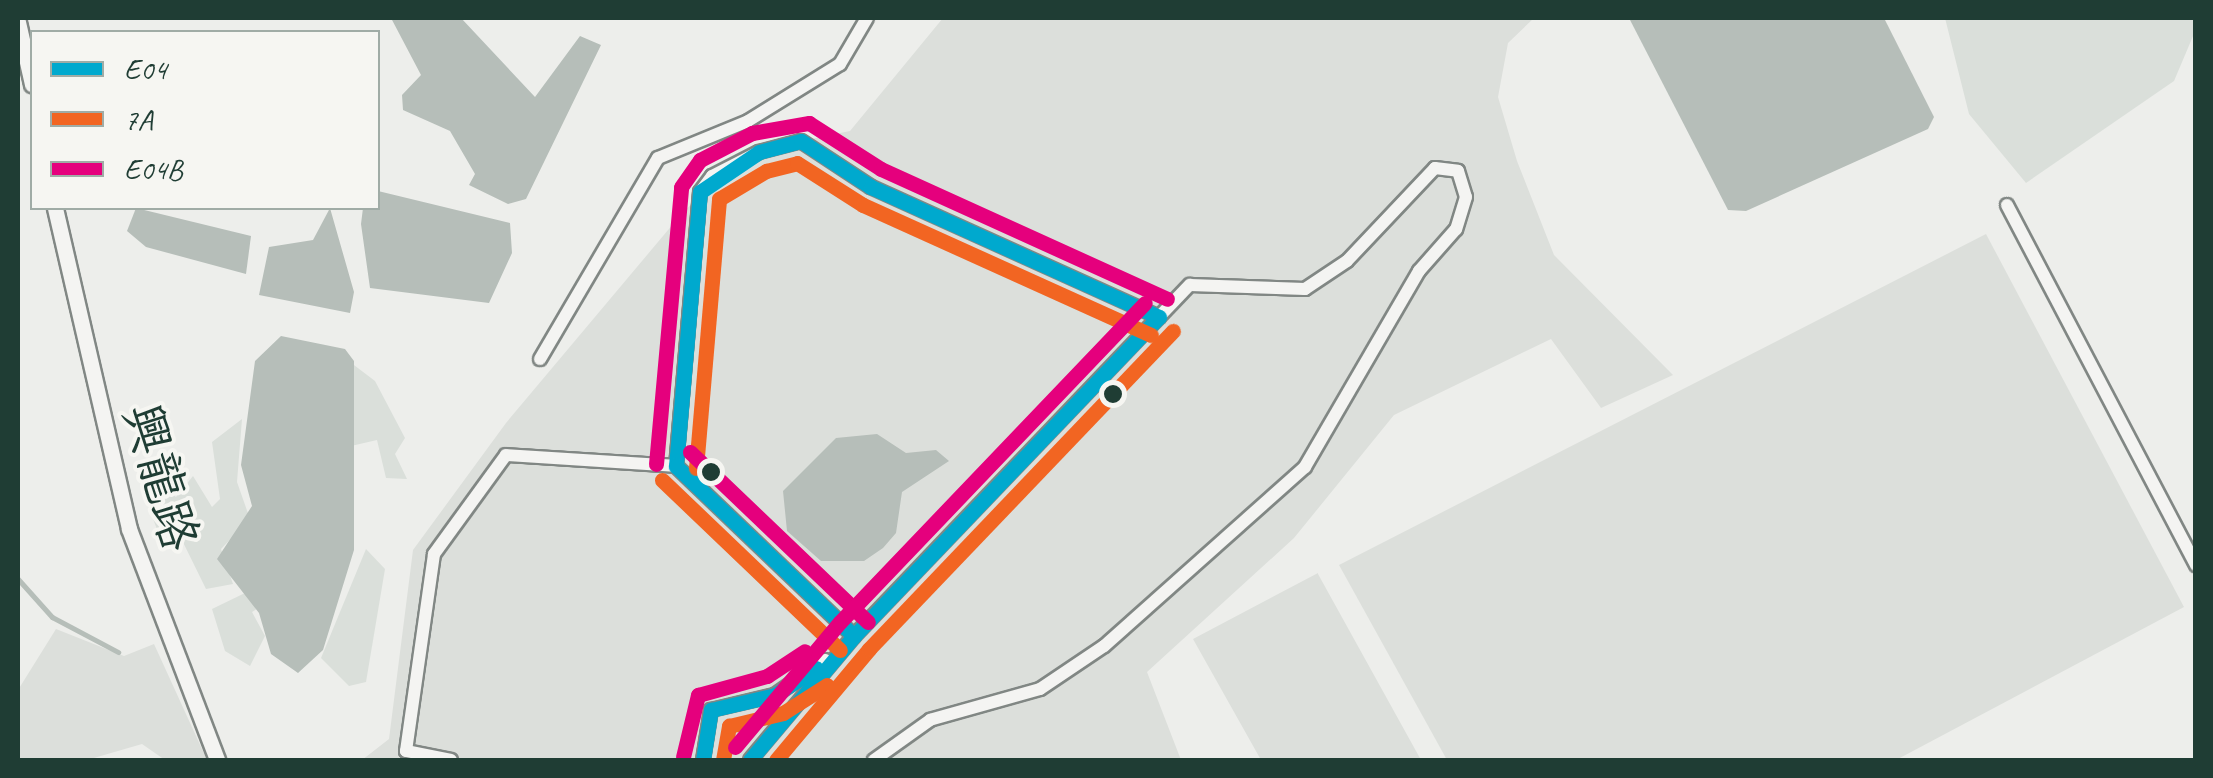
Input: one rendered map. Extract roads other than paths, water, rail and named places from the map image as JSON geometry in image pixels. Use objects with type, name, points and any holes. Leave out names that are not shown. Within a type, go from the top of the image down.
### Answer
[{"type":"street","points":[[540,359],[658,158],[748,121],[840,64],[868,18]]},
{"type":"street","points":[[18,22],[30,75]]},
{"type":"street","points":[[676,466],[700,192],[712,176],[758,152],[801,141],[871,187],[1159,318]]},
{"type":"street","points":[[750,760],[854,636],[1190,285],[1305,289],[1347,261],[1435,168],[1458,171],[1466,197],[1456,229],[1419,271],[1304,468],[1104,646],[1040,689],[930,720],[874,760]]},
{"type":"street","points":[[2007,205],[2196,564]]},
{"type":"street","name":"興龍路","points":[[56,210],[129,529],[218,760]]},
{"type":"street","points":[[451,760],[406,751],[434,554],[506,455],[676,466],[854,636]]},
{"type":"street","points":[[703,760],[712,710],[775,696],[854,636]]},
{"type":"waterway","points":[[18,579],[52,617],[118,652]]}]
